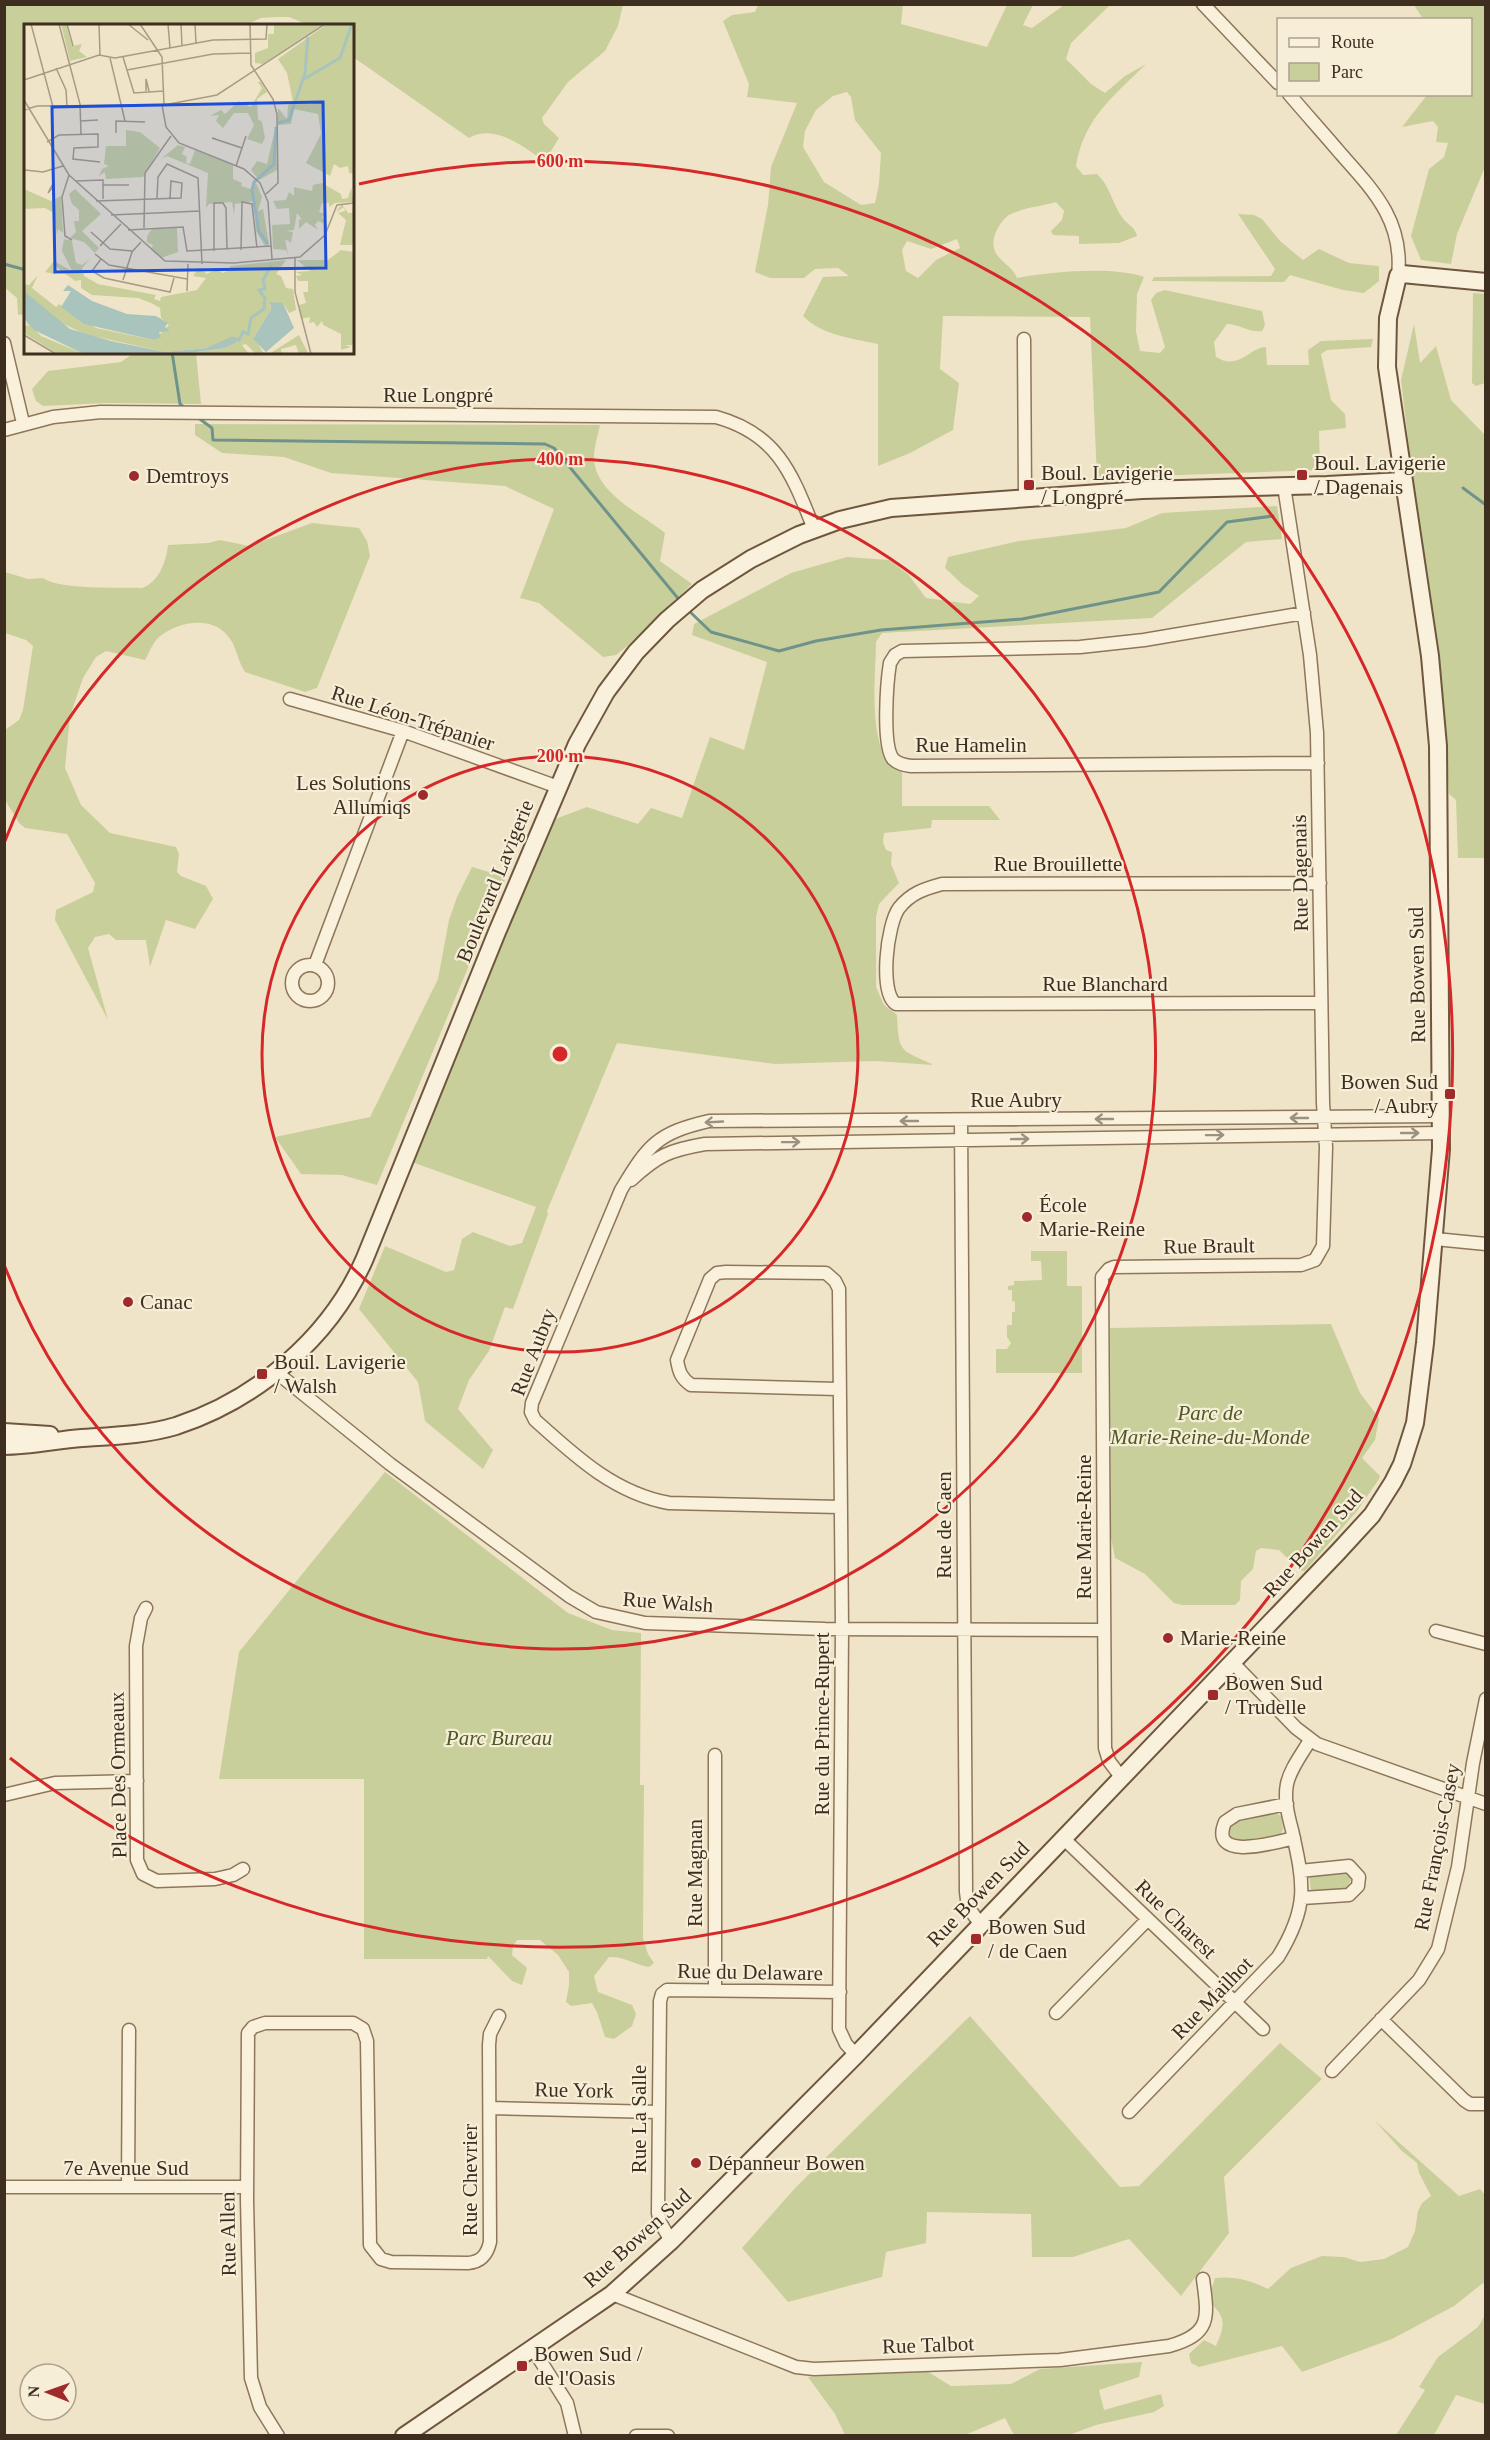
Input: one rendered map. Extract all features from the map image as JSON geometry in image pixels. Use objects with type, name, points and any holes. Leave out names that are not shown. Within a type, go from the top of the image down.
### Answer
[{"type":"street","points":[[1203,4],[1277,82]]},
{"type":"street","points":[[1291,96],[1372,189],[1384,208],[1398,243],[1398,276],[1414,273],[1485,282]]},
{"type":"street","name":"Rue Bowen Sud","points":[[404,2436],[612,2294],[671,2241],[856,2055],[1361,1527],[1382,1500],[1402,1464],[1418,1407],[1435,1239],[1441,1124],[1438,746],[1430,656],[1387,367],[1388,318],[1398,276]]},
{"type":"street","points":[[1024,339],[1025,497]]},
{"type":"street","points":[[4,342],[23,423]]},
{"type":"street","name":"Rue Longpré","points":[[4,430],[23,423],[53,417],[101,412],[716,417],[757,434],[779,454],[795,482],[814,529]]},
{"type":"street","name":"Boulevard Lavigerie","points":[[4,1446],[142,1433],[176,1426],[201,1417],[276,1372],[318,1333],[341,1305],[356,1281],[580,737],[606,692],[636,652],[667,620],[717,580],[751,559],[814,529],[858,515],[891,508],[1142,489],[1403,481]]},
{"type":"street","name":"Rue Dagenais","points":[[1284,486],[1314,694],[1318,763],[1325,1133],[1323,1246],[1315,1260]]},
{"type":"street","name":"Rue Hamelin","points":[[1304,613],[1144,640],[1080,647],[902,651],[895,654],[890,663],[887,742],[894,759],[902,765],[911,766],[1318,763]]},
{"type":"street","name":"Rue Léon-Trépanier","points":[[290,699],[403,731],[558,787]]},
{"type":"street","points":[[315,965],[403,731]]},
{"type":"street","name":"Rue Brouillette","points":[[891,1001],[888,991],[887,939],[892,918],[899,907],[916,891],[942,884],[1320,883]]},
{"type":"street","name":"Rue Blanchard","points":[[891,1001],[896,1004],[1321,1003]]},
{"type":"street","name":"Rue Aubry","points":[[840,1507],[669,1503],[646,1499],[630,1493],[581,1462],[535,1420],[531,1412],[532,1403],[621,1190],[639,1159],[665,1135],[682,1127],[709,1121],[1324,1118],[1441,1124]]},
{"type":"street","name":"Rue de Caen","points":[[961,1120],[966,1892],[968,1907],[981,1924]]},
{"type":"street","name":"Rue Aubry","points":[[621,1190],[653,1160],[677,1149],[705,1144],[1325,1133],[1441,1124]]},
{"type":"street","points":[[1435,1239],[1485,1244]]},
{"type":"street","name":"Rue Brault","points":[[1105,1273],[1114,1267],[1301,1265],[1315,1260]]},
{"type":"street","name":"Rue du Prince-Rupert","points":[[838,1389],[691,1385],[684,1379],[679,1372],[677,1360],[710,1279],[717,1273],[726,1272],[820,1273],[826,1274],[835,1281],[839,1289],[838,1389],[842,1629],[840,1992],[841,2037],[856,2055]]},
{"type":"street","name":"Rue Marie-Reine","points":[[1105,1273],[1102,1277],[1101,1294],[1105,1748],[1109,1761],[1121,1777]]},
{"type":"street","name":"Rue Walsh","points":[[276,1372],[390,1464],[569,1596],[596,1612],[645,1623],[842,1629],[1103,1630]]},
{"type":"street","name":"Boulevard Lavigerie","points":[[4,1432],[81,1438]]},
{"type":"street","name":"Place Des Ormeaux","points":[[146,1608],[141,1618],[136,1646],[137,1860],[143,1874],[150,1879],[162,1881],[215,1879],[233,1875],[243,1869]]},
{"type":"street","points":[[1436,1630],[1485,1644]]},
{"type":"street","points":[[1232,1662],[1310,1740],[1485,1804]]},
{"type":"street","name":"Rue François-Casey","points":[[1332,2072],[1419,1980],[1437,1949],[1458,1867],[1485,1699]]},
{"type":"street","name":"Rue Mailhot","points":[[1129,2112],[1278,1957],[1293,1929],[1302,1898],[1300,1871],[1287,1804],[1289,1776],[1310,1740]]},
{"type":"street","name":"Rue Magnan","points":[[715,1755],[715,1990]]},
{"type":"street","points":[[4,1796],[55,1783],[137,1781]]},
{"type":"street","points":[[1287,1804],[1232,1815],[1225,1822],[1223,1836],[1228,1843],[1239,1848],[1294,1838]]},
{"type":"street","name":"Rue Charest","points":[[1063,1838],[1263,2029]]},
{"type":"street","points":[[1300,1871],[1349,1866],[1359,1877],[1358,1886],[1349,1895],[1302,1898]]},
{"type":"street","points":[[1056,2013],[1148,1918]]},
{"type":"street","name":"Rue du Delaware","points":[[662,1994],[667,1990],[840,1992]]},
{"type":"street","name":"Rue La Salle","points":[[662,1994],[660,2001],[658,2213],[663,2229],[671,2241]]},
{"type":"street","name":"Rue Chevrier","points":[[363,2029],[367,2041],[368,2233],[370,2245],[381,2259],[391,2262],[468,2263],[476,2262],[488,2251],[490,2242],[489,2045],[490,2034],[499,2016]]},
{"type":"street","points":[[1381,2019],[1464,2100],[1470,2104],[1485,2104]]},
{"type":"street","name":"Rue Allen","points":[[278,2436],[260,2407],[251,2378],[247,2187],[248,2033],[253,2027],[265,2023],[353,2024],[363,2029]]},
{"type":"street","points":[[128,2187],[129,2031]]},
{"type":"street","name":"Rue York","points":[[490,2108],[658,2112]]},
{"type":"street","name":"7e Avenue Sud","points":[[4,2187],[247,2187]]},
{"type":"street","name":"Rue Talbot","points":[[612,2294],[796,2367],[826,2368],[1060,2360],[1169,2346],[1184,2342],[1199,2332],[1205,2324],[1207,2315],[1203,2279]]},
{"type":"street","points":[[533,2349],[567,2403],[575,2436]]},
{"type":"street","points":[[636,2436],[668,2436]]},
{"type":"green space","points":[[5,4],[623,5],[618,26],[605,51],[568,82],[542,118],[544,124],[559,138],[545,161],[499,135],[479,134],[469,138],[354,58],[354,24],[306,24],[289,17],[277,17],[261,18],[248,24],[24,24],[24,314],[18,315],[17,298],[4,287]]},
{"type":"green space","points":[[758,5],[903,5],[901,24],[987,47],[1007,5],[1033,5],[1023,25],[1032,28],[1064,5],[1110,5],[1071,43],[1066,59],[1091,84],[1105,93],[1125,76],[1146,64],[1111,98],[1093,121],[1080,149],[1076,166],[1083,175],[1097,174],[1108,189],[1124,220],[1135,230],[1137,236],[1119,243],[1079,244],[1079,236],[1053,235],[1051,231],[1062,220],[1064,211],[1056,202],[1009,215],[995,234],[993,244],[996,253],[1017,278],[1064,272],[1099,271],[1144,277],[1137,294],[1136,331],[1140,351],[1160,353],[1165,347],[1151,300],[1156,293],[1165,290],[1262,311],[1265,325],[1262,331],[1227,324],[1214,342],[1216,357],[1224,361],[1238,360],[1266,347],[1267,365],[1309,365],[1308,350],[1321,341],[1373,339],[1371,347],[1327,350],[1321,354],[1331,400],[1345,414],[1346,428],[1319,431],[1320,465],[1317,470],[1097,478],[1090,317],[943,316],[940,369],[959,383],[953,430],[910,453],[878,466],[878,344],[829,332],[803,316],[823,277],[849,276],[838,268],[815,269],[804,278],[770,278],[755,272],[768,205],[771,167],[797,103],[747,97],[749,84],[723,21],[732,15],[755,12]],"holes":[[[847,92],[851,97],[855,120],[881,153],[875,203],[861,205],[824,182],[803,147],[805,131],[816,110],[833,96]],[[957,239],[960,248],[936,260],[918,278],[906,271],[902,250],[907,241],[931,249]]]},
{"type":"green space","points":[[1414,5],[1485,5],[1485,167],[1457,234],[1451,264],[1421,260],[1411,236],[1429,169],[1444,157],[1448,143],[1436,142],[1438,127],[1433,121],[1402,127],[1426,96],[1472,96],[1472,18],[1422,18]]},
{"type":"green space","points":[[1238,214],[1254,215],[1262,219],[1280,241],[1303,260],[1319,249],[1349,263],[1379,266],[1379,281],[1364,293],[1343,290],[1290,275],[1284,282],[1152,281],[1154,277],[1271,276],[1275,269]]},
{"type":"green space","points":[[1473,293],[1486,294],[1485,383],[1476,386],[1472,383]]},
{"type":"green space","points":[[1414,324],[1420,363],[1436,346],[1451,400],[1485,435],[1485,858],[1458,858],[1456,800],[1449,794],[1439,652],[1412,473],[1401,380]]},
{"type":"green space","points":[[132,354],[196,354],[201,404],[106,403],[43,406],[36,401],[32,389],[48,371],[121,362]]},
{"type":"green space","points":[[195,424],[600,425],[594,457],[596,470],[602,481],[610,492],[665,533],[660,561],[692,584],[626,647],[616,655],[603,657],[539,603],[520,598],[554,509],[505,486],[331,473],[284,457],[222,453],[195,435]]},
{"type":"green space","points":[[1277,506],[1282,539],[1246,542],[1152,618],[882,633],[876,642],[875,715],[882,751],[890,764],[902,772],[902,806],[989,806],[1000,820],[932,820],[931,828],[884,833],[883,842],[886,850],[892,852],[891,864],[899,883],[879,904],[876,917],[876,987],[884,1005],[897,1015],[899,1037],[904,1049],[934,1065],[875,1061],[775,1064],[617,1043],[547,1211],[548,1214],[513,1309],[505,1307],[489,1351],[469,1380],[458,1409],[493,1450],[483,1469],[425,1421],[418,1382],[359,1309],[385,1246],[446,1272],[454,1270],[462,1239],[473,1232],[510,1246],[522,1243],[536,1207],[412,1162],[550,821],[587,807],[638,824],[651,808],[682,818],[710,737],[744,750],[767,662],[692,635],[694,624],[791,573],[847,557],[889,560],[908,574],[926,598],[970,604],[979,596],[945,568],[948,557],[1019,541],[1126,528],[1162,513]]},
{"type":"green space","points":[[312,523],[359,528],[367,541],[370,556],[317,688],[305,692],[245,672],[227,635],[212,625],[203,623],[184,625],[166,632],[155,642],[145,660],[106,651],[96,657],[83,678],[70,716],[65,768],[81,805],[110,833],[176,847],[179,854],[177,872],[181,876],[206,886],[213,899],[195,929],[166,920],[150,967],[146,940],[116,940],[109,934],[95,937],[88,948],[108,1020],[55,920],[56,910],[93,892],[95,883],[67,834],[25,828],[19,823],[5,800],[5,730],[19,720],[23,710],[33,646],[26,640],[5,633],[5,572],[28,579],[43,578],[51,582],[75,586],[142,588],[153,581],[161,571],[168,545],[208,543],[220,540],[249,546]]},
{"type":"green space","points":[[472,867],[506,877],[377,1185],[342,1175],[301,1174],[275,1137],[370,1117],[438,979],[449,920],[457,897]]},
{"type":"green space","points":[[1031,1251],[1067,1251],[1067,1286],[1082,1286],[1082,1373],[996,1373],[996,1349],[1007,1349],[1011,1343],[1007,1337],[1007,1325],[1012,1325],[1015,1302],[1012,1301],[1012,1290],[1008,1290],[1008,1286],[1014,1285],[1014,1281],[1042,1280],[1041,1261],[1031,1261]]},
{"type":"green space","name":"Parc de Marie-Reine-du-Monde","points":[[1331,1324],[1360,1393],[1379,1418],[1375,1440],[1362,1458],[1380,1476],[1379,1479],[1357,1511],[1305,1571],[1301,1571],[1279,1550],[1261,1548],[1256,1551],[1253,1569],[1241,1581],[1240,1600],[1235,1605],[1174,1603],[1145,1574],[1115,1558],[1111,1538],[1110,1328]]},
{"type":"green space","name":"Parc Bureau","points":[[385,1472],[568,1613],[612,1630],[641,1633],[640,1785],[644,1785],[643,1938],[648,1954],[654,1963],[649,1967],[609,1957],[594,1976],[598,1992],[632,2005],[636,2014],[632,2026],[614,2039],[605,2037],[592,2003],[571,2006],[566,2002],[569,1972],[558,1955],[540,1940],[517,1940],[513,1946],[512,1955],[527,1968],[522,1985],[512,1981],[488,1956],[487,1959],[364,1959],[364,1779],[219,1779],[239,1652]]},
{"type":"green space","points":[[1274,1812],[1281,1816],[1283,1829],[1280,1836],[1245,1842],[1232,1839],[1231,1826],[1236,1821]]},
{"type":"green space","points":[[1343,1871],[1350,1875],[1351,1880],[1345,1890],[1311,1891],[1309,1875]]},
{"type":"green space","points":[[970,2016],[1120,2187],[1139,2186],[1280,2043],[1322,2079],[1224,2177],[1229,2233],[1181,2296],[1129,2239],[1073,2257],[1032,2257],[1031,2214],[927,2212],[926,2243],[886,2252],[882,2277],[788,2302],[742,2248],[796,2187]]},
{"type":"green space","points":[[1374,2120],[1459,2196],[1480,2189],[1485,2195],[1485,2285],[1483,2283],[1454,2306],[1392,2339],[1302,2372],[1282,2346],[1199,2367],[1191,2363],[1189,2354],[1204,2340],[1216,2346],[1221,2334],[1222,2319],[1212,2304],[1212,2288],[1215,2278],[1242,2279],[1268,2289],[1291,2268],[1322,2256],[1344,2257],[1360,2262],[1384,2259],[1408,2247],[1415,2231],[1418,2211],[1422,2203],[1431,2196],[1419,2173],[1417,2163],[1402,2151]]},
{"type":"green space","points":[[1485,2315],[1485,2404],[1456,2395],[1434,2435],[1396,2435],[1425,2390],[1419,2387],[1438,2357],[1478,2327]]},
{"type":"green space","points":[[1142,2362],[1139,2377],[1099,2390],[1104,2410],[1161,2394],[1164,2406],[1154,2412],[1096,2425],[1069,2435],[1014,2435],[1005,2418],[965,2435],[845,2435],[835,2414],[808,2377],[925,2370],[951,2386],[1011,2384],[1040,2369]]},
{"type":"waterway","points":[[4,264],[24,269]]},
{"type":"waterway","points":[[172,354],[180,404],[185,408]]},
{"type":"waterway","points":[[197,417],[212,428],[213,440],[545,444],[554,448],[681,602]]},
{"type":"waterway","points":[[1463,488],[1486,505]]},
{"type":"waterway","points":[[687,609],[711,632],[779,651],[816,641],[881,630],[1022,619],[1159,592],[1227,522],[1273,516]]},
{"type":"place","name":"Boul. Lavigerie / Dagenais","points":[[1302,475]]},
{"type":"place","name":"Demtroys","points":[[134,476]]},
{"type":"place","name":"Boul. Lavigerie / Longpré","points":[[1029,485]]},
{"type":"place","name":"Les Solutions Allumiqs","points":[[423,795]]},
{"type":"place","name":"Bowen Sud / Aubry","points":[[1450,1094]]},
{"type":"place","name":"École Marie-Reine","points":[[1027,1217]]},
{"type":"place","name":"Canac","points":[[128,1302]]},
{"type":"place","name":"Boul. Lavigerie / Walsh","points":[[262,1374]]},
{"type":"place","name":"Marie-Reine","points":[[1168,1638]]},
{"type":"place","name":"Bowen Sud / Trudelle","points":[[1213,1695]]},
{"type":"place","name":"Bowen Sud / de Caen","points":[[976,1939]]},
{"type":"place","name":"Dépanneur Bowen","points":[[696,2163]]},
{"type":"place","name":"Bowen Sud / de l'Oasis","points":[[522,2366]]}]
